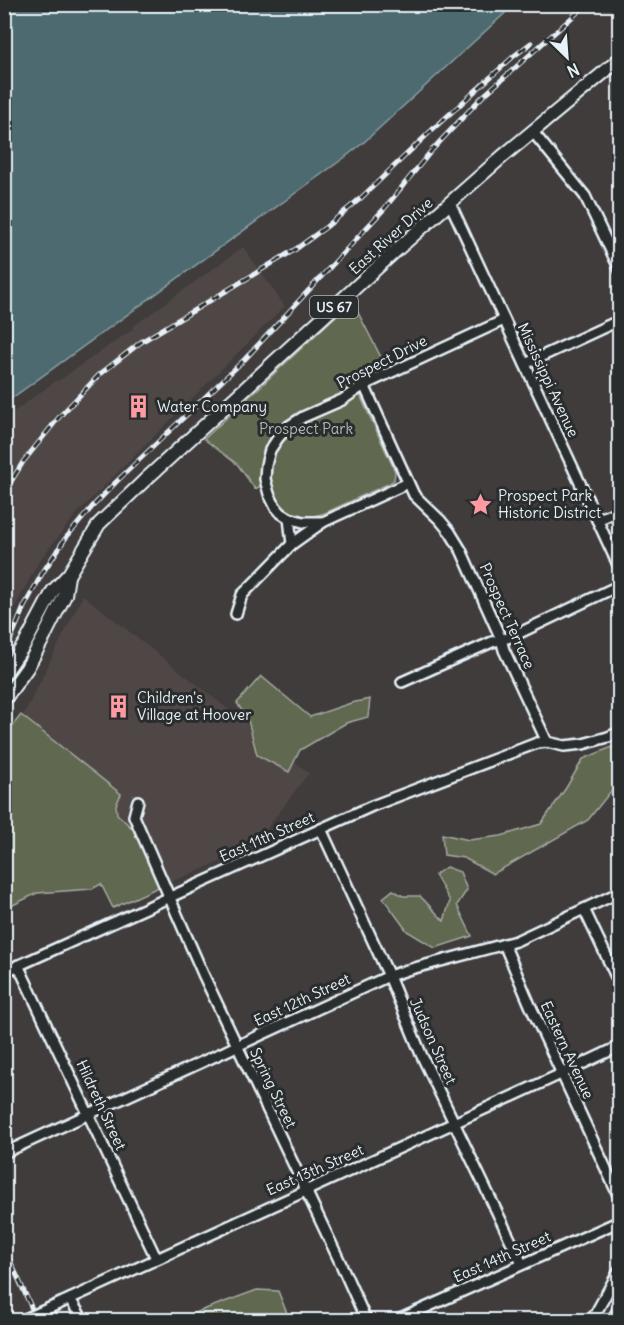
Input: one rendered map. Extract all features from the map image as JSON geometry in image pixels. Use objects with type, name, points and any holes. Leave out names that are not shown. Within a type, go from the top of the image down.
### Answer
[{"type":"main road","name":"East River Drive","points":[[4,674],[26,642],[53,591],[69,574],[99,524],[392,254],[503,156],[620,59]]},
{"type":"main road","name":"East River Drive","points":[[4,700],[27,668],[44,638],[65,595],[69,574]]},
{"type":"street","points":[[533,132],[585,196],[620,270]]},
{"type":"street","name":"Mississippi Avenue","points":[[450,203],[620,569]]},
{"type":"street","name":"Prospect Drive","points":[[289,518],[275,506],[265,479],[270,450],[289,426],[303,417],[342,400],[364,385],[504,320]]},
{"type":"street","points":[[525,364],[620,320]]},
{"type":"street","name":"Prospect Terrace","points":[[364,385],[414,495],[440,520],[461,550],[547,742]]},
{"type":"street","points":[[236,614],[242,595],[292,544],[323,522],[408,483]]},
{"type":"street","points":[[597,520],[620,510]]},
{"type":"street","points":[[292,544],[289,518],[303,522],[323,522]]},
{"type":"street","points":[[402,682],[492,642],[511,637],[620,585]]},
{"type":"street","points":[[547,742],[564,746],[580,744],[620,732]]},
{"type":"street","name":"East 11th Street","points":[[4,972],[372,806],[537,743],[547,742]]},
{"type":"street","name":"Spring Street","points":[[138,801],[134,816],[236,1047],[366,1320]]},
{"type":"street","name":"Judson Street","points":[[321,829],[389,976],[421,1054],[522,1264]]},
{"type":"street","name":"East 12th Street","points":[[4,1153],[389,976],[516,941],[620,892]]},
{"type":"street","points":[[584,909],[620,985]]},
{"type":"street","name":"Eastern Avenue","points":[[504,945],[620,1199]]},
{"type":"street","name":"Hildreth Street","points":[[18,965],[156,1258]]},
{"type":"street","name":"East 13th Street","points":[[23,1320],[620,1046]]},
{"type":"street","name":"East 14th Street","points":[[398,1320],[620,1221]]},
{"type":"street","points":[[592,1320],[620,1269]]},
{"type":"street","points":[[66,1301],[83,1320]]},
{"type":"street","points":[[612,1320],[620,1307]]},
{"type":"street","points":[[4,1311],[9,1320]]},
{"type":"shaded area","points":[[243,247],[285,306],[79,511],[39,561],[5,626],[5,418],[133,329],[132,327]]},
{"type":"shaded area","points":[[83,595],[309,773],[267,828],[278,838],[161,886],[125,822],[117,814],[116,805],[120,794],[23,716]]},
{"type":"green space","name":"Prospect Park","points":[[352,301],[386,367],[355,382],[395,471],[394,480],[325,513],[315,516],[297,515],[289,512],[277,500],[269,482],[255,489],[238,465],[204,439]]},
{"type":"green space","points":[[261,676],[310,717],[370,699],[368,717],[346,723],[300,750],[289,772],[257,755],[248,720],[237,703]]},
{"type":"green space","points":[[21,715],[121,794],[116,805],[117,814],[135,831],[161,886],[113,908],[101,884],[92,889],[37,893],[5,909],[5,735]]},
{"type":"green space","points":[[612,747],[619,749],[619,781],[588,820],[493,874],[464,858],[444,855],[442,834],[469,840],[501,836],[541,824],[583,759]]},
{"type":"green space","points":[[446,867],[460,872],[467,890],[457,905],[472,936],[435,948],[407,931],[383,898],[393,890],[403,896],[420,896],[444,921],[450,901],[435,875]]},
{"type":"green space","points":[[257,1290],[278,1291],[288,1316],[285,1320],[190,1320],[189,1315]]},
{"type":"water","points":[[5,4],[514,5],[344,158],[5,403]]},
{"type":"railway","points":[[4,659],[24,607],[43,572],[65,539],[93,506],[245,359],[384,209],[432,150],[481,98],[587,4]]},
{"type":"railway","points":[[4,493],[23,462],[60,416],[99,375],[141,342],[296,249],[326,227],[531,43]]},
{"type":"railway","points":[[4,1247],[37,1320]]},
{"type":"place","name":"Water Company","points":[[139,407]]},
{"type":"place","name":"Prospect Park Historic District","points":[[480,505]]},
{"type":"place","name":"Children's Village at Hoover","points":[[119,707]]}]
